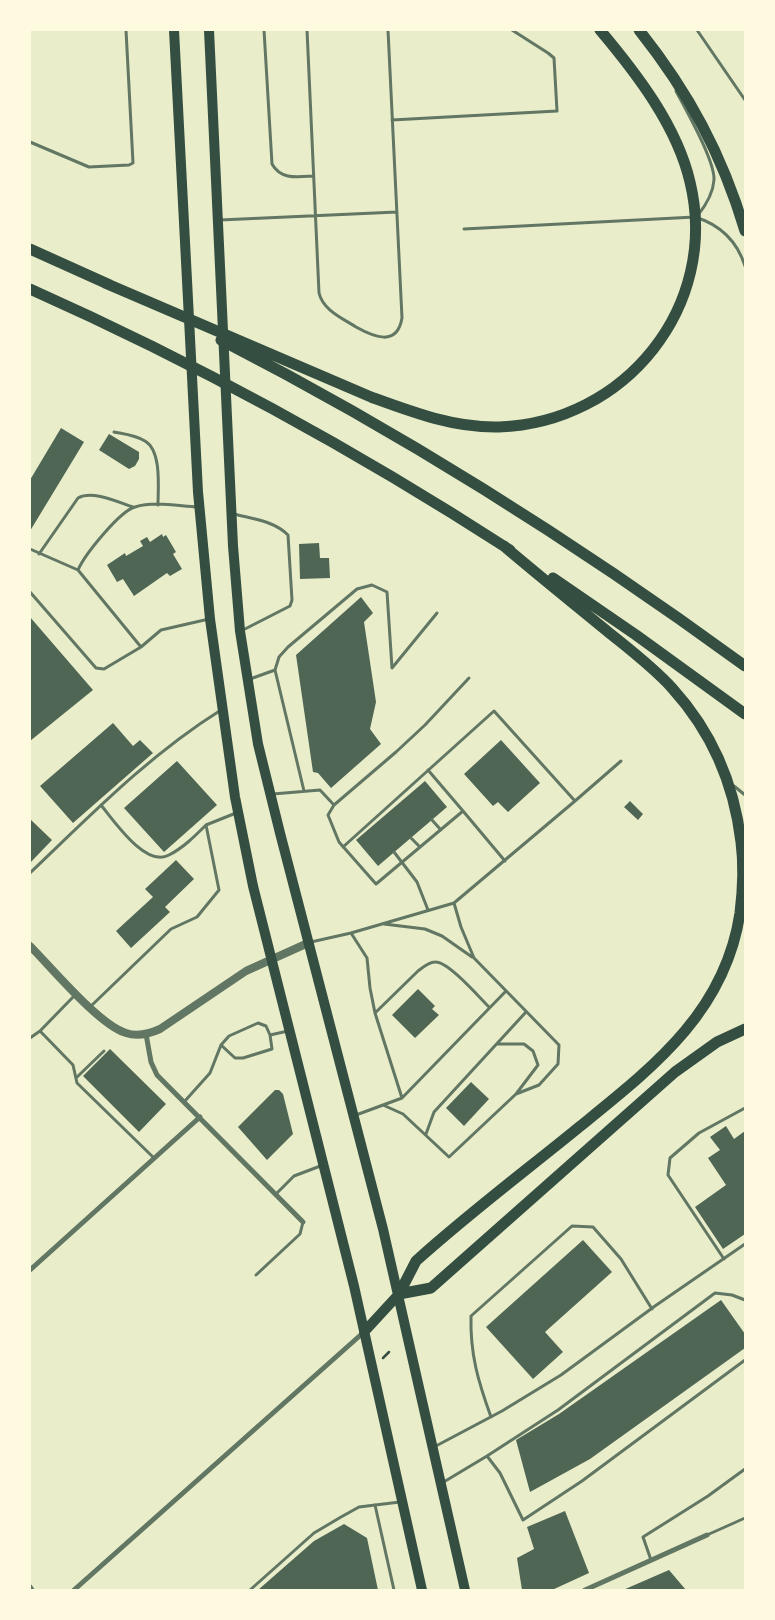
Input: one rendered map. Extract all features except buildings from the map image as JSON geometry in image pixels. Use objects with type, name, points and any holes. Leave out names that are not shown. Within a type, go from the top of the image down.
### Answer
[{"type":"highway","points":[[30,249],[105,283],[404,409],[468,426],[484,427],[514,426],[558,416],[596,399],[631,374],[650,354],[672,321],[686,290],[695,241],[696,217],[688,172],[673,137],[648,93],[600,30]]},
{"type":"highway","points":[[639,30],[681,88],[707,132],[726,176],[745,231]]},
{"type":"highway","points":[[105,283],[263,362],[434,458],[592,558],[745,666]]},
{"type":"highway","points":[[30,289],[186,364],[368,463],[504,546],[636,635],[745,714]]},
{"type":"highway","points":[[398,1294],[416,1261],[633,1083],[680,1037],[697,1017],[722,976],[738,926],[743,875],[739,823],[729,782],[710,741],[692,713],[670,686],[645,662],[504,546]]},
{"type":"highway","points":[[398,1294],[431,1288],[675,1072],[717,1042],[745,1029]]},
{"type":"main road","points":[[174,30],[194,433],[210,619],[221,709],[238,812],[253,886],[364,1332],[422,1590]]},
{"type":"main road","points":[[209,30],[232,514],[240,632],[247,680],[258,744],[398,1294],[465,1590]]},
{"type":"main road","points":[[364,1332],[398,1294]]},
{"type":"street","points":[[30,946],[109,1024],[124,1032],[146,1034],[166,1026],[246,972],[271,958],[308,943]]},
{"type":"street","points":[[146,1034],[154,1069],[161,1080],[303,1222]]},
{"type":"street","points":[[30,1270],[200,1117]]},
{"type":"street","points":[[74,1590],[364,1332]]},
{"type":"street","points":[[585,1590],[707,1536]]},
{"type":"lane","points":[[30,142],[89,167],[129,165],[133,163],[126,30]]},
{"type":"lane","points":[[264,30],[272,164],[278,172],[288,177],[313,176]]},
{"type":"lane","points":[[307,30],[320,298],[331,310],[351,323],[374,336],[387,337],[398,331],[402,318],[388,30]]},
{"type":"lane","points":[[392,120],[557,111],[554,58],[512,30]]},
{"type":"lane","points":[[639,30],[671,82]]},
{"type":"lane","points":[[697,30],[745,100]]},
{"type":"lane","points":[[675,90],[699,136],[714,174],[710,196],[696,217]]},
{"type":"lane","points":[[218,220],[397,212]]},
{"type":"lane","points":[[464,229],[696,217],[716,226],[727,235],[738,249],[745,266]]},
{"type":"lane","points":[[114,432],[146,441],[154,452],[157,465],[158,505]]},
{"type":"lane","points":[[39,554],[78,498],[84,494],[134,507],[158,505],[200,507]]},
{"type":"lane","points":[[78,570],[83,559],[109,527],[134,507]]},
{"type":"lane","points":[[232,514],[274,524],[282,528],[288,535],[292,600],[290,606],[240,632]]},
{"type":"lane","points":[[30,549],[78,570],[141,647]]},
{"type":"lane","points":[[304,792],[275,670],[279,657],[288,647],[357,589],[372,585],[387,592],[392,668],[437,613]]},
{"type":"lane","points":[[30,592],[96,668],[104,669],[141,647],[161,630],[210,619]]},
{"type":"lane","points":[[247,680],[275,670]]},
{"type":"lane","points":[[463,811],[376,884],[339,842],[328,815],[334,805],[425,725],[469,678]]},
{"type":"lane","points":[[30,873],[133,775],[199,723],[221,709]]},
{"type":"lane","points":[[343,847],[388,810],[406,790],[494,711],[575,801]]},
{"type":"lane","points":[[308,943],[351,933],[454,903],[621,761]]},
{"type":"lane","points":[[428,770],[505,860]]},
{"type":"lane","points":[[729,782],[745,795]]},
{"type":"lane","points":[[270,794],[320,790],[334,805]]},
{"type":"lane","points":[[406,790],[409,794]]},
{"type":"lane","points":[[101,805],[142,850],[156,858],[168,856],[206,826],[238,812]]},
{"type":"lane","points":[[432,820],[441,830]]},
{"type":"lane","points":[[90,1007],[171,929],[197,917],[219,890],[206,826]]},
{"type":"lane","points":[[412,838],[420,847]]},
{"type":"lane","points":[[394,852],[417,882],[428,910]]},
{"type":"lane","points":[[454,903],[461,927],[474,958]]},
{"type":"lane","points":[[381,924],[425,929],[442,936],[474,958],[559,1045],[558,1064],[539,1085],[516,1094]]},
{"type":"lane","points":[[351,933],[367,958],[375,1013],[402,1098]]},
{"type":"lane","points":[[375,1013],[425,965],[436,961],[446,965],[489,1006]]},
{"type":"lane","points":[[353,1116],[402,1098],[506,990]]},
{"type":"lane","points":[[30,1038],[40,1031],[77,994]]},
{"type":"lane","points":[[426,1134],[434,1112],[526,1012]]},
{"type":"lane","points":[[184,1102],[210,1073],[221,1044],[229,1036],[258,1023],[266,1026],[272,1048],[243,1058],[235,1058],[221,1044]]},
{"type":"lane","points":[[270,1035],[289,1030]]},
{"type":"lane","points":[[40,1031],[73,1064],[77,1083],[155,1158]]},
{"type":"lane","points":[[383,1105],[403,1114],[450,1157],[516,1094],[538,1065],[533,1051],[524,1044],[498,1044]]},
{"type":"lane","points":[[76,1078],[104,1051]]},
{"type":"lane","points":[[724,1259],[668,1175],[670,1158],[699,1132],[745,1108]]},
{"type":"lane","points":[[276,1194],[294,1176],[323,1164]]},
{"type":"lane","points":[[256,1275],[300,1234],[303,1222]]},
{"type":"lane","points":[[491,1417],[476,1377],[470,1337],[470,1316],[572,1226],[593,1227],[621,1259],[652,1308]]},
{"type":"lane","points":[[433,1447],[491,1417],[561,1375],[652,1308],[745,1244]]},
{"type":"lane","points":[[441,1484],[558,1410],[715,1293],[745,1300]]},
{"type":"lane","points":[[487,1456],[500,1473],[523,1520],[582,1482],[745,1360]]},
{"type":"lane","points":[[651,1560],[643,1537],[708,1496],[745,1469]]},
{"type":"lane","points":[[250,1590],[314,1532],[359,1507],[402,1502]]},
{"type":"lane","points":[[375,1505],[394,1590]]},
{"type":"lane","points":[[707,1536],[745,1518]]},
{"type":"path","points":[[383,1358],[389,1352]]}]
